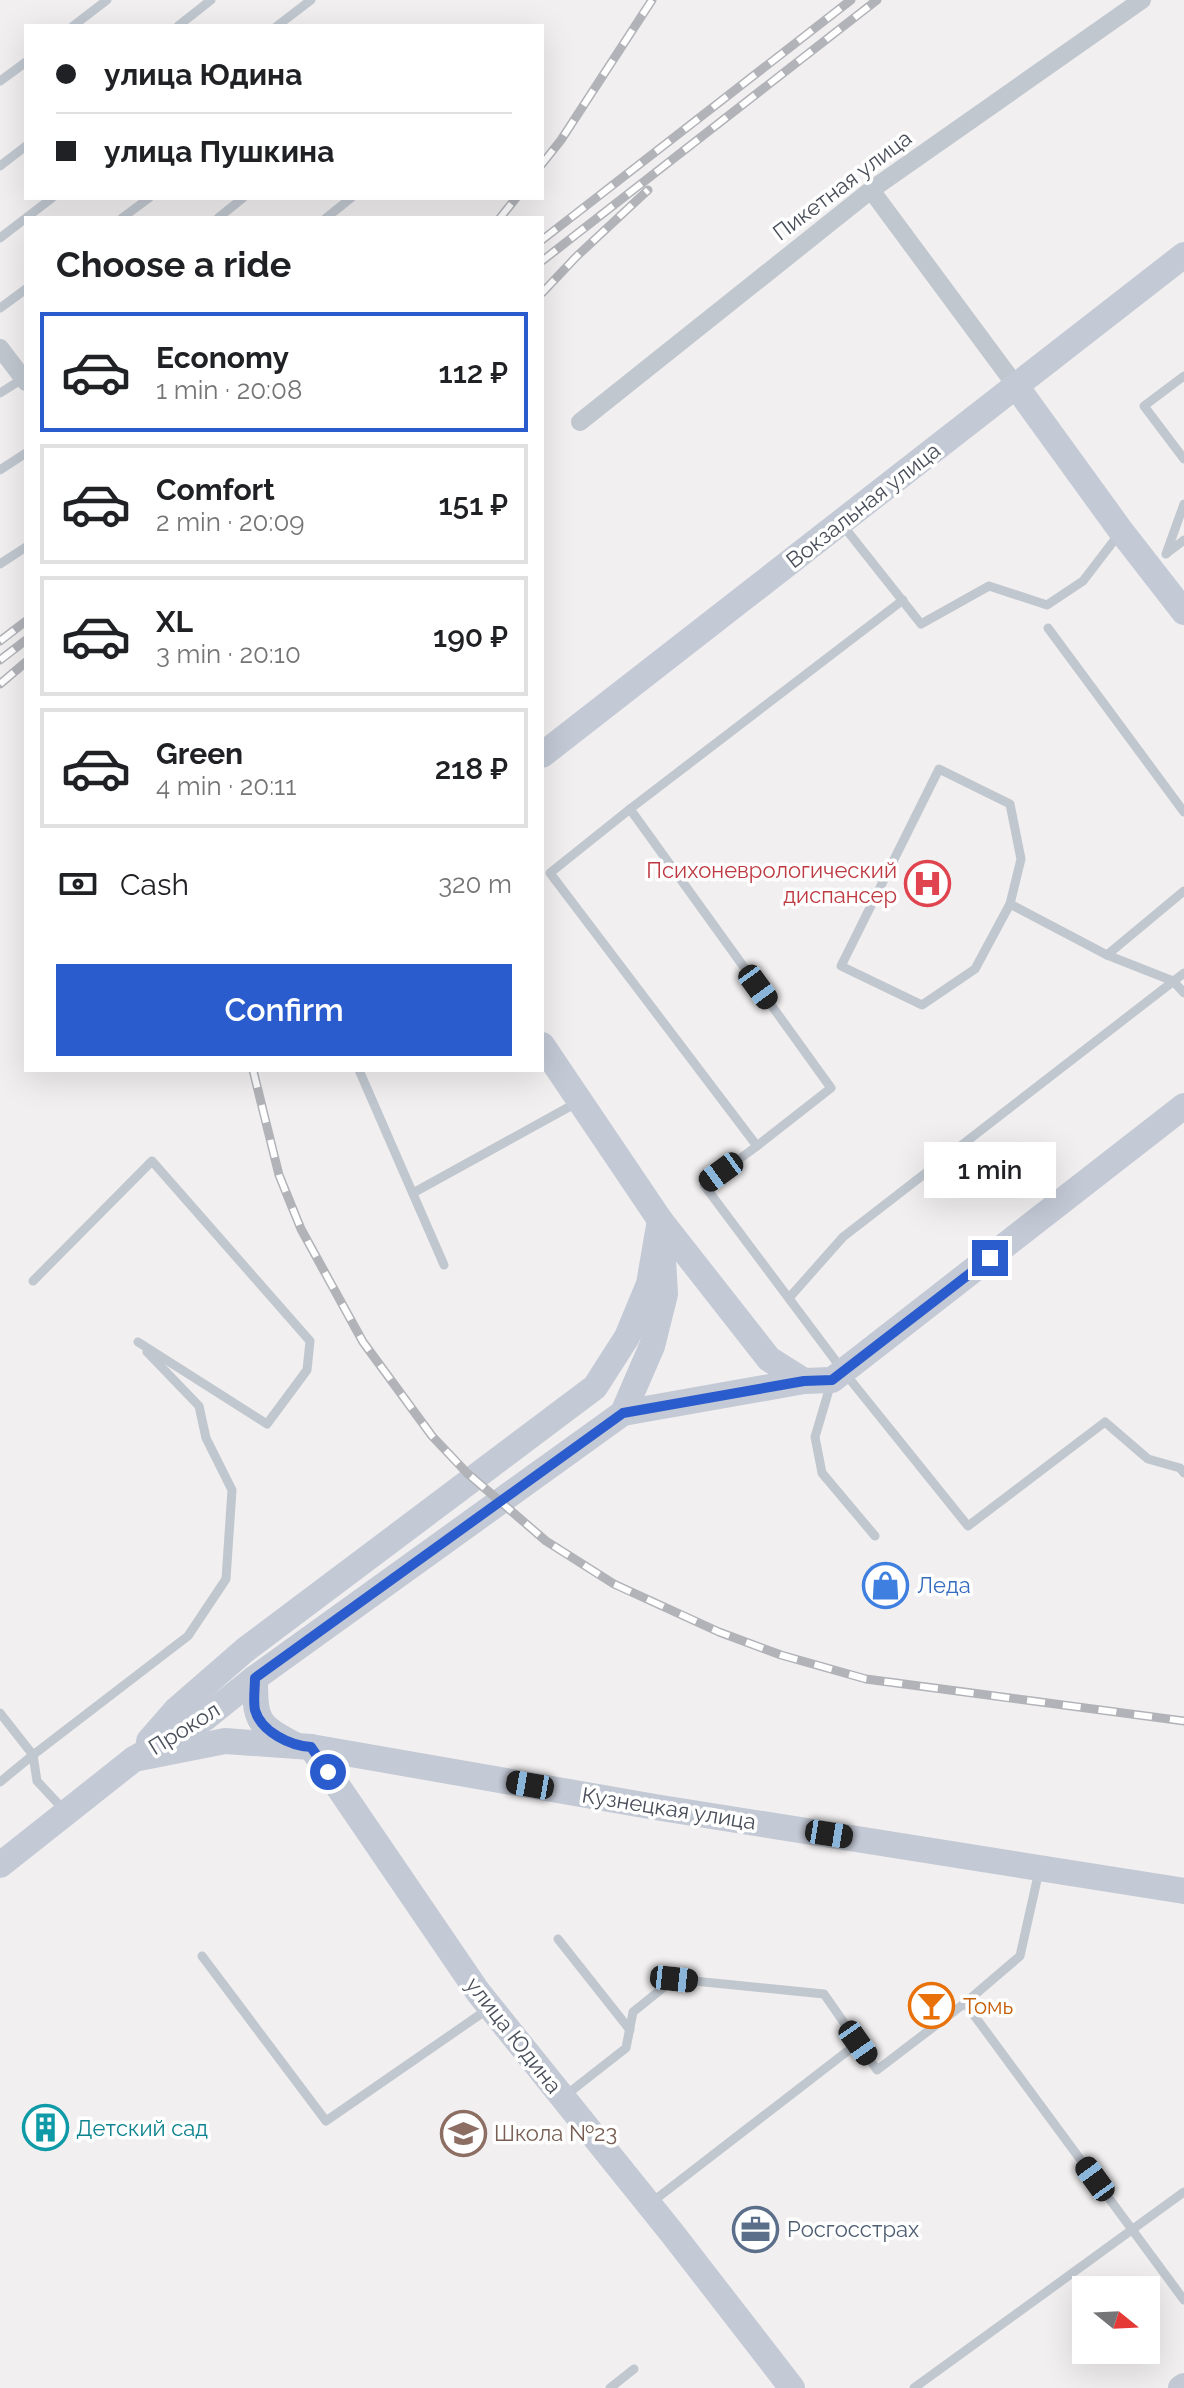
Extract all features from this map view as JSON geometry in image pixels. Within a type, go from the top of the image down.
[{"type":"main road","name":"Вокзальная улица","points":[[544,753],[1184,255]]},
{"type":"main road","points":[[1016,386],[1121,531],[1158,562],[1184,612]]},
{"type":"main road","points":[[544,1048],[660,1220],[769,1359],[804,1381]]},
{"type":"main road","points":[[623,1413],[838,1376],[1184,1106]]},
{"type":"main road","points":[[623,1413],[652,1346],[665,1294],[660,1220]]},
{"type":"main road","points":[[134,1759],[176,1710],[245,1650],[595,1387],[627,1337],[649,1284],[660,1220]]},
{"type":"main road","name":"Прокол","points":[[134,1759],[205,1718],[255,1678],[623,1413]]},
{"type":"main road","points":[[255,1678],[255,1711],[270,1732],[305,1747]]},
{"type":"main road","name":"Кузнецкая улица","points":[[0,1865],[134,1759],[225,1741],[305,1747],[655,1807],[1184,1891]]},
{"type":"main road","name":"улица Юдина","points":[[305,1747],[490,2007],[792,2388]]},
{"type":"street","name":"Пикетная улица","points":[[580,422],[871,190],[1142,0]]},
{"type":"street","points":[[871,190],[1016,386]]},
{"type":"street","points":[[0,348],[24,378]]},
{"type":"lane","points":[[76,24],[107,0]]},
{"type":"lane","points":[[181,24],[211,0]]},
{"type":"lane","points":[[280,24],[311,0]]},
{"type":"lane","points":[[0,81],[24,63]]},
{"type":"lane","points":[[0,166],[24,148]]},
{"type":"lane","points":[[29,216],[49,200]]},
{"type":"lane","points":[[125,216],[146,200]]},
{"type":"lane","points":[[220,216],[240,200]]},
{"type":"lane","points":[[328,216],[348,200]]},
{"type":"lane","points":[[0,238],[24,220]]},
{"type":"lane","points":[[0,308],[24,290]]},
{"type":"lane","points":[[1184,376],[1144,406],[1184,459]]},
{"type":"lane","points":[[0,393],[24,380]]},
{"type":"lane","points":[[0,470],[24,454]]},
{"type":"lane","points":[[1158,562],[1184,504]]},
{"type":"lane","points":[[841,523],[921,624],[989,586],[1047,605],[1083,581],[1121,531]]},
{"type":"lane","points":[[1158,562],[1184,540]]},
{"type":"lane","points":[[0,564],[24,548]]},
{"type":"lane","points":[[757,1146],[550,873],[903,600]]},
{"type":"lane","points":[[1048,628],[1184,812]]},
{"type":"lane","points":[[939,769],[1010,804],[1021,859],[1010,904],[975,969],[922,1005],[841,966],[939,769]]},
{"type":"lane","points":[[630,809],[831,1088],[704,1185],[789,1298],[838,1376],[968,1526],[1105,1422],[1148,1459],[1180,1468],[1184,1473]]},
{"type":"lane","points":[[1107,955],[1184,891]]},
{"type":"lane","points":[[1010,904],[1107,955],[1173,981],[1184,993]]},
{"type":"lane","points":[[789,1298],[843,1237],[1184,973]]},
{"type":"lane","points":[[360,1072],[444,1265]]},
{"type":"lane","points":[[413,1193],[581,1100]]},
{"type":"lane","points":[[0,1782],[188,1636],[226,1579],[232,1490],[206,1438],[199,1406],[138,1342],[267,1424],[307,1370],[310,1341],[152,1161],[33,1281]]},
{"type":"lane","points":[[838,1376],[815,1437],[822,1473],[875,1536]]},
{"type":"lane","points":[[0,1713],[33,1755],[37,1781],[66,1813]]},
{"type":"lane","points":[[563,2097],[626,2048],[633,2012],[674,1979],[824,1994],[877,2070],[965,2003],[1020,1956],[1039,1868]]},
{"type":"lane","points":[[558,1939],[630,2030]]},
{"type":"lane","points":[[202,1956],[326,2121],[490,2007]]},
{"type":"lane","points":[[965,2003],[1184,2300]]},
{"type":"lane","points":[[649,2204],[858,2043]]},
{"type":"lane","points":[[914,2388],[1184,2192]]},
{"type":"lane","points":[[610,2388],[634,2369]]},
{"type":"railway","points":[[544,161],[652,0]]},
{"type":"railway","points":[[544,238],[851,0]]},
{"type":"railway","points":[[544,259],[877,0]]},
{"type":"railway","points":[[544,291],[648,190]]},
{"type":"railway","points":[[502,216],[514,200]]},
{"type":"railway","points":[[0,641],[24,623]]},
{"type":"railway","points":[[0,660],[24,642]]},
{"type":"railway","points":[[0,684],[24,664]]},
{"type":"railway","points":[[253,1072],[279,1175],[301,1229],[363,1342],[432,1436],[467,1473],[546,1541],[614,1584],[719,1632],[781,1655],[866,1679],[1184,1721]]},
{"type":"place","name":"Психоневрологический диспансер","points":[[928,883]]},
{"type":"place","name":"Леда","points":[[886,1585]]},
{"type":"place","name":"Томь","points":[[932,2006]]},
{"type":"place","name":"Детский сад","points":[[45,2128]]},
{"type":"place","name":"Школа №23","points":[[463,2133]]},
{"type":"place","name":"Росгосстрах","points":[[756,2229]]},
{"type":"route","points":[[328,1772],[311,1747],[299,1746],[270,1732],[255,1711],[255,1678],[623,1413],[804,1381],[832,1380],[990,1258]]}]
